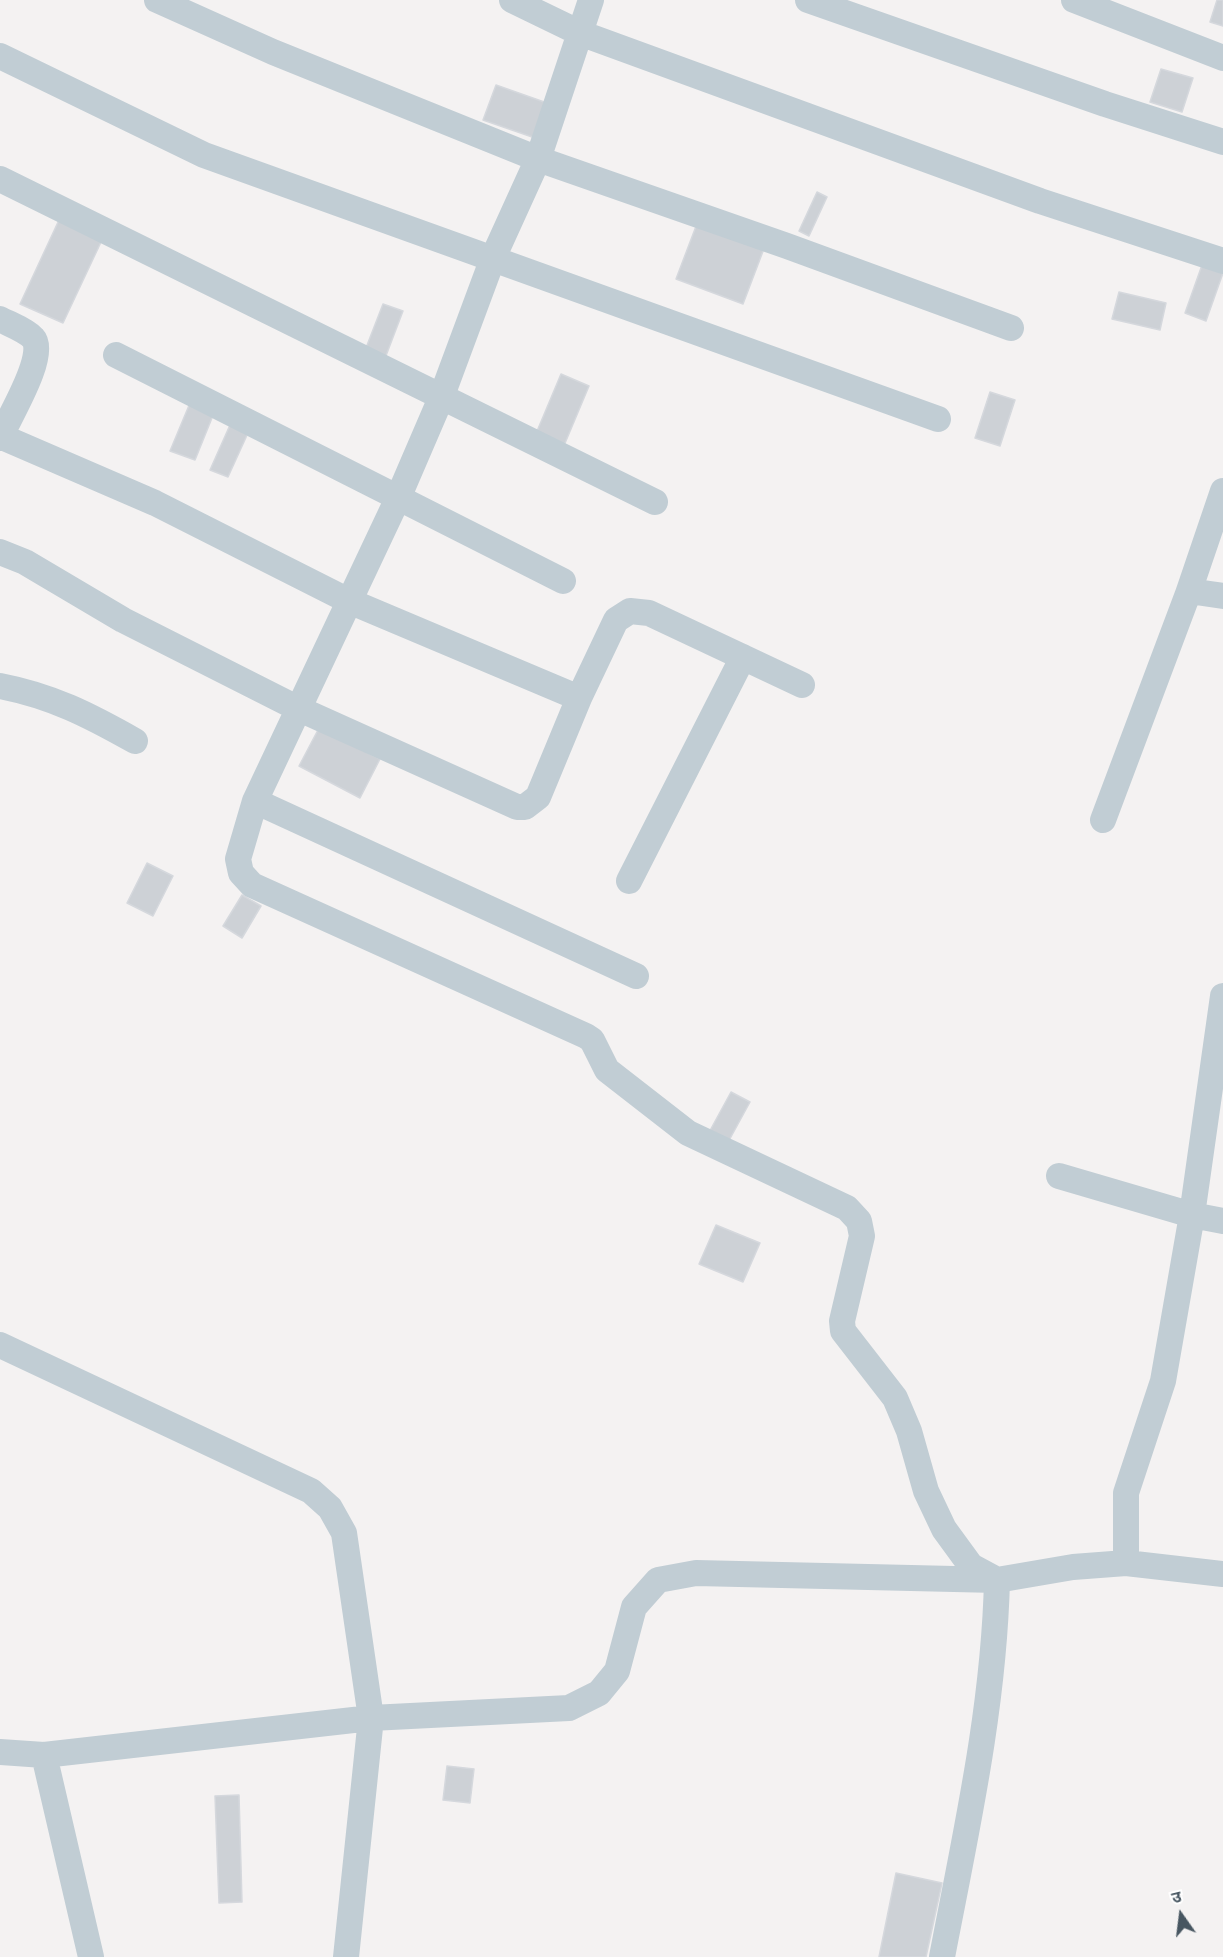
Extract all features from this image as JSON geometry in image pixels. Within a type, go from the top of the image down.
[{"type":"street","points":[[157,0],[273,52],[538,159],[787,246],[1011,328]]},
{"type":"street","points":[[512,0],[580,33],[1040,201],[1223,261]]},
{"type":"street","points":[[591,0],[538,159],[494,258],[441,398],[398,498],[255,801],[238,859],[241,873],[252,885],[586,1036],[592,1040],[607,1070],[688,1133],[846,1208],[859,1221],[862,1236],[842,1321],[843,1331],[895,1398],[909,1431],[926,1491],[944,1529],[971,1566],[997,1581]]},
{"type":"street","points":[[808,0],[1105,104],[1223,142]]},
{"type":"street","points":[[1074,0],[1223,58]]},
{"type":"street","points":[[0,56],[204,155],[938,419]]},
{"type":"street","points":[[0,180],[655,502]]},
{"type":"street","points":[[0,319],[33,338],[38,348],[35,363],[0,437],[155,503],[349,601],[579,698]]},
{"type":"street","points":[[116,355],[562,581]]},
{"type":"street","points":[[1102,820],[1189,591],[1223,491]]},
{"type":"street","points":[[0,552],[25,562],[123,620],[297,708],[517,807],[525,807],[538,797],[579,698],[616,620],[630,611],[649,613],[802,685]]},
{"type":"street","points":[[1189,591],[1223,596]]},
{"type":"street","points":[[629,881],[743,657]]},
{"type":"street","points":[[0,686],[54,699],[80,710],[135,741]]},
{"type":"street","points":[[255,801],[636,976]]},
{"type":"street","points":[[1126,1563],[1126,1493],[1163,1381],[1192,1215],[1223,996]]},
{"type":"street","points":[[1059,1176],[1192,1215],[1223,1221]]},
{"type":"street","points":[[0,1345],[311,1491],[330,1508],[344,1533],[371,1718],[346,1957]]},
{"type":"street","points":[[0,1752],[44,1755],[371,1718],[569,1708],[599,1693],[617,1671],[634,1606],[658,1580],[696,1573],[997,1581],[1073,1568],[1126,1563],[1223,1574]]},
{"type":"street","points":[[942,1957],[982,1744],[996,1628],[997,1581]]},
{"type":"street","points":[[44,1755],[92,1957]]},
{"type":"building","points":[[1217,0],[1223,0],[1223,26],[1210,22]]},
{"type":"building","points":[[1161,69],[1193,78],[1182,112],[1150,102]]},
{"type":"building","points":[[496,85],[547,103],[535,138],[483,120]]},
{"type":"building","points":[[817,192],[827,197],[809,236],[799,231]]},
{"type":"building","points":[[59,220],[102,240],[63,323],[20,304]]},
{"type":"building","points":[[698,221],[765,246],[743,304],[676,279]]},
{"type":"building","points":[[1202,265],[1223,273],[1206,321],[1185,313]]},
{"type":"building","points":[[1119,292],[1166,303],[1160,330],[1112,319]]},
{"type":"building","points":[[383,304],[403,311],[384,361],[364,353]]},
{"type":"building","points":[[561,374],[589,386],[563,448],[535,436]]},
{"type":"building","points":[[990,392],[1015,400],[1000,446],[975,438]]},
{"type":"building","points":[[190,403],[214,413],[195,460],[170,451]]},
{"type":"building","points":[[230,425],[248,433],[228,477],[210,470]]},
{"type":"building","points":[[319,728],[380,759],[360,798],[299,766]]},
{"type":"building","points":[[147,863],[173,876],[153,916],[127,903]]},
{"type":"building","points":[[242,895],[261,906],[242,938],[223,926]]},
{"type":"building","points":[[731,1092],[750,1102],[726,1146],[707,1136]]},
{"type":"building","points":[[716,1225],[760,1243],[743,1282],[699,1264]]},
{"type":"building","points":[[447,1766],[474,1769],[470,1803],[443,1800]]},
{"type":"building","points":[[239,1795],[242,1902],[219,1903],[215,1796]]},
{"type":"building","points":[[896,1873],[942,1883],[926,1957],[879,1957]]}]
